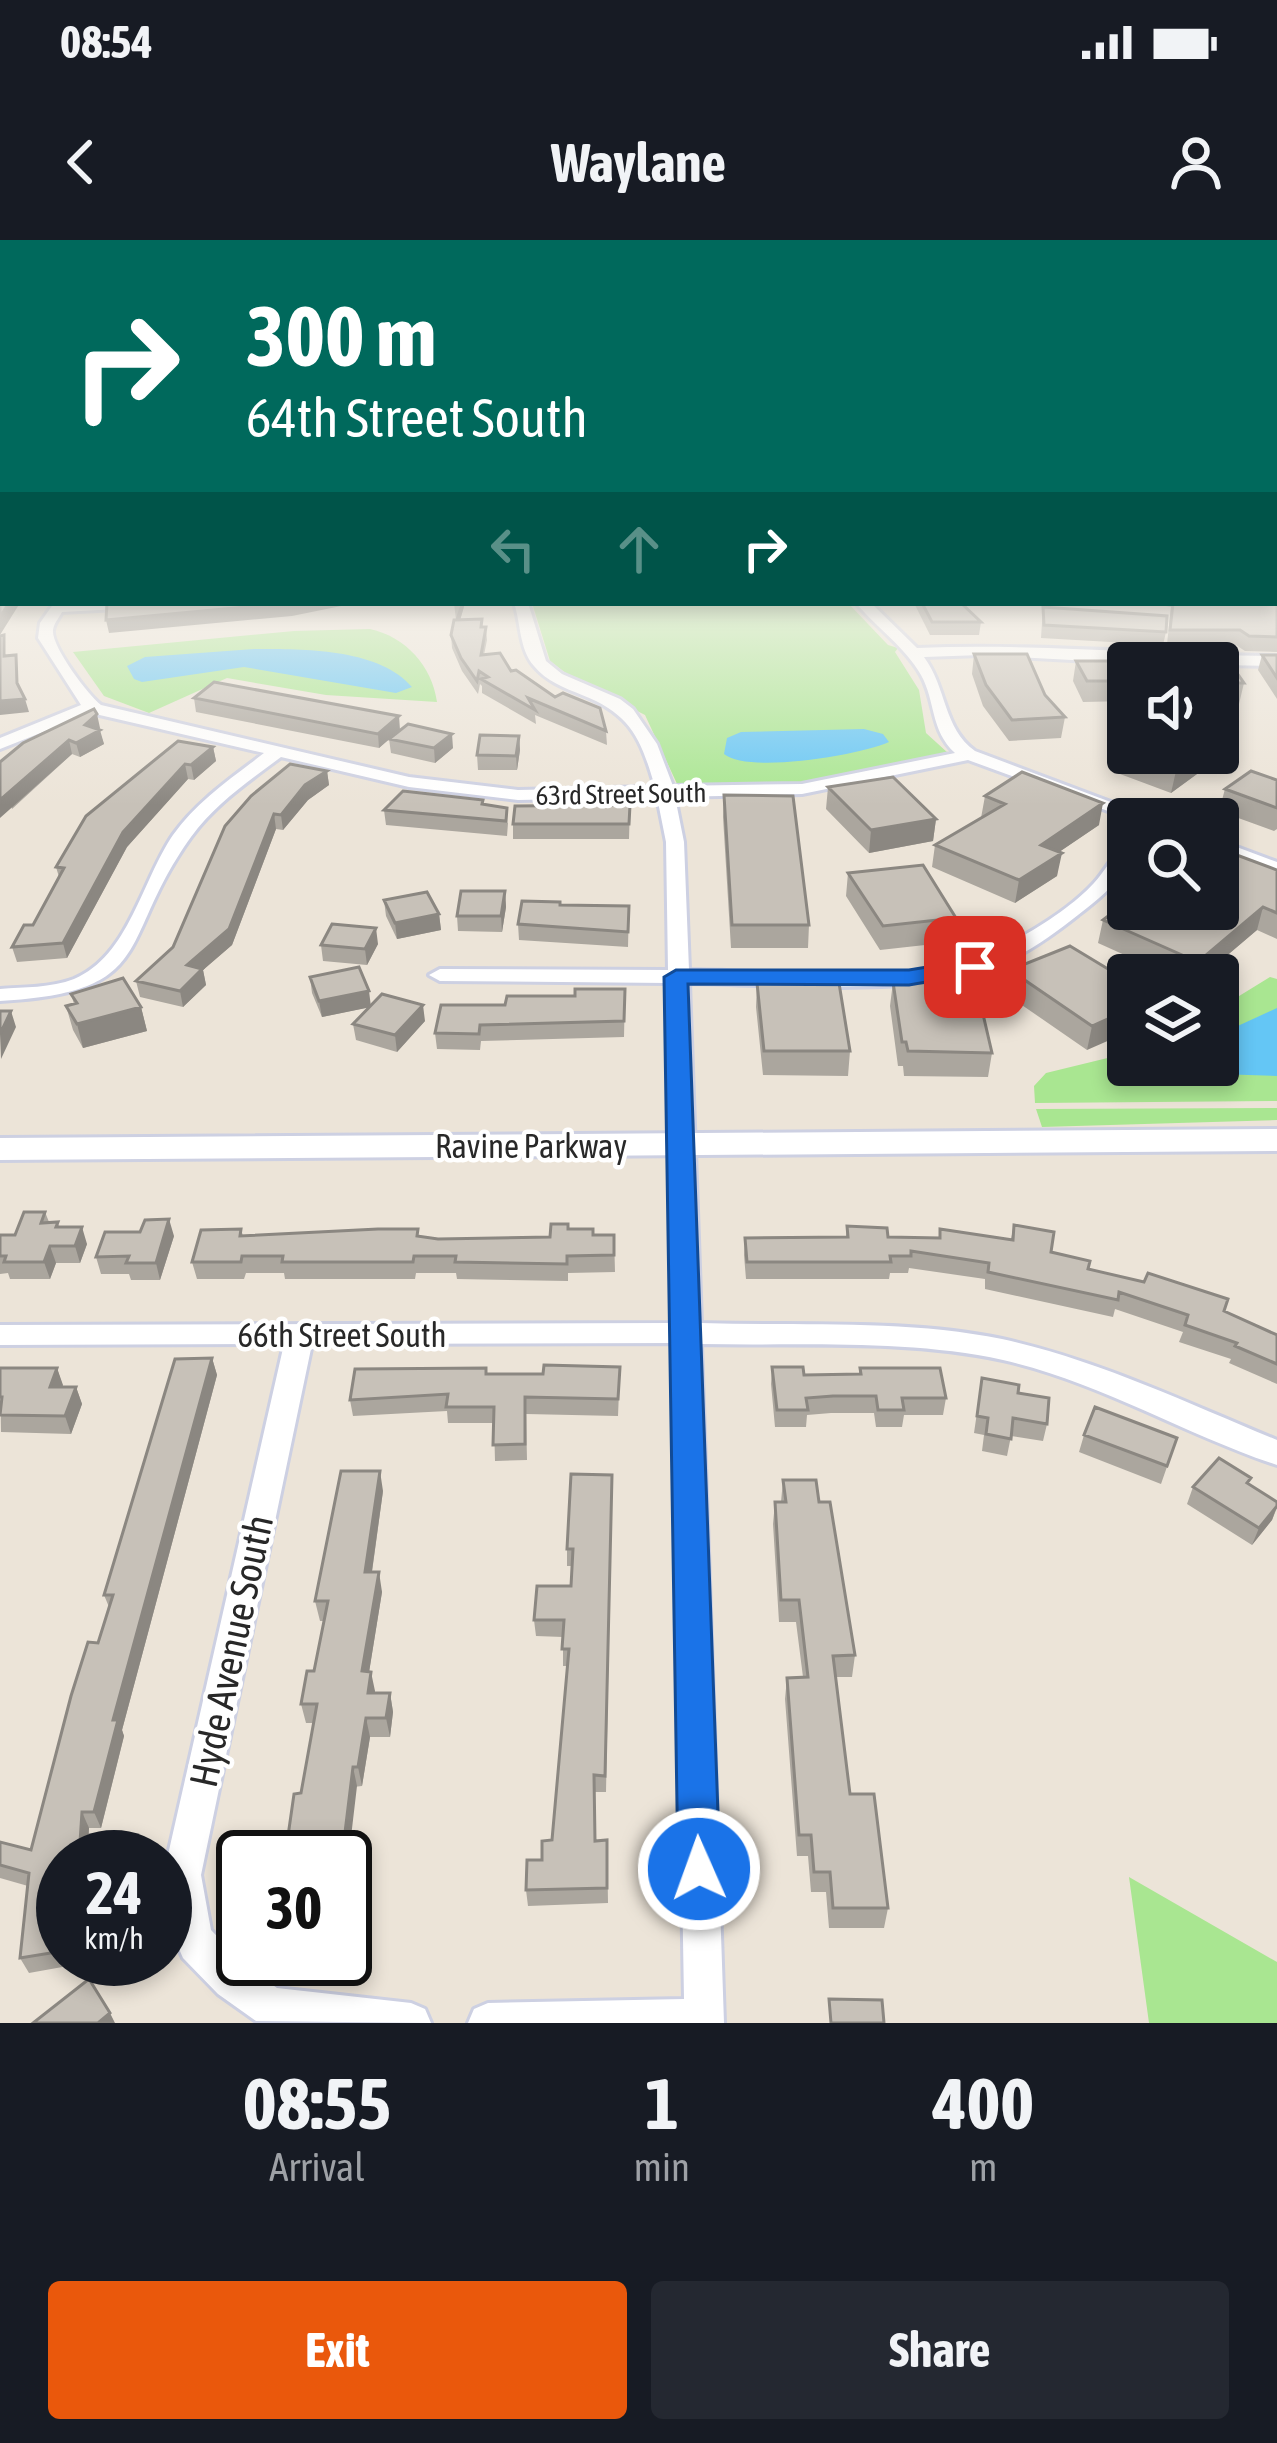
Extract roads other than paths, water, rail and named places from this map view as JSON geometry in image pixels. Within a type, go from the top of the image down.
[{"type":"street","points":[[0,744],[92,707],[76,694],[46,639]]},
{"type":"street","points":[[488,2023],[704,2021],[683,1333],[675,848],[639,722],[617,704],[570,685],[541,664],[532,652],[531,639]]},
{"type":"street","points":[[898,639],[933,685],[941,732],[969,755],[1107,805]]},
{"type":"street","points":[[912,653],[981,650],[1277,661]]},
{"type":"street","name":"63rd Street South","points":[[92,707],[127,720],[470,791],[663,794],[819,787],[969,755]]},
{"type":"street","points":[[0,995],[64,991],[113,966],[185,832],[218,798],[278,751]]},
{"type":"street","points":[[1239,854],[1277,869]]},
{"type":"street","points":[[440,975],[909,977],[968,969],[1024,945],[1094,894],[1107,877]]},
{"type":"street","name":"Ravine Parkway","points":[[0,1149],[1277,1139]]},
{"type":"street","name":"66th Street South","points":[[0,1335],[882,1336],[1003,1349],[1094,1376],[1277,1453]]},
{"type":"street","name":"Hyde Avenue South","points":[[300,1336],[182,1875],[188,1926],[197,1944],[232,1980],[270,2007],[411,2023]]},
{"type":"water","points":[[254,649],[360,658],[398,674],[412,687],[396,693],[244,667],[142,682],[134,679],[127,666],[145,657]]},
{"type":"water","points":[[864,729],[883,734],[889,742],[830,757],[779,762],[737,760],[724,754],[727,738],[741,732]]},
{"type":"water","points":[[1277,1008],[1277,1076],[1239,1075],[1239,1025]]}]
